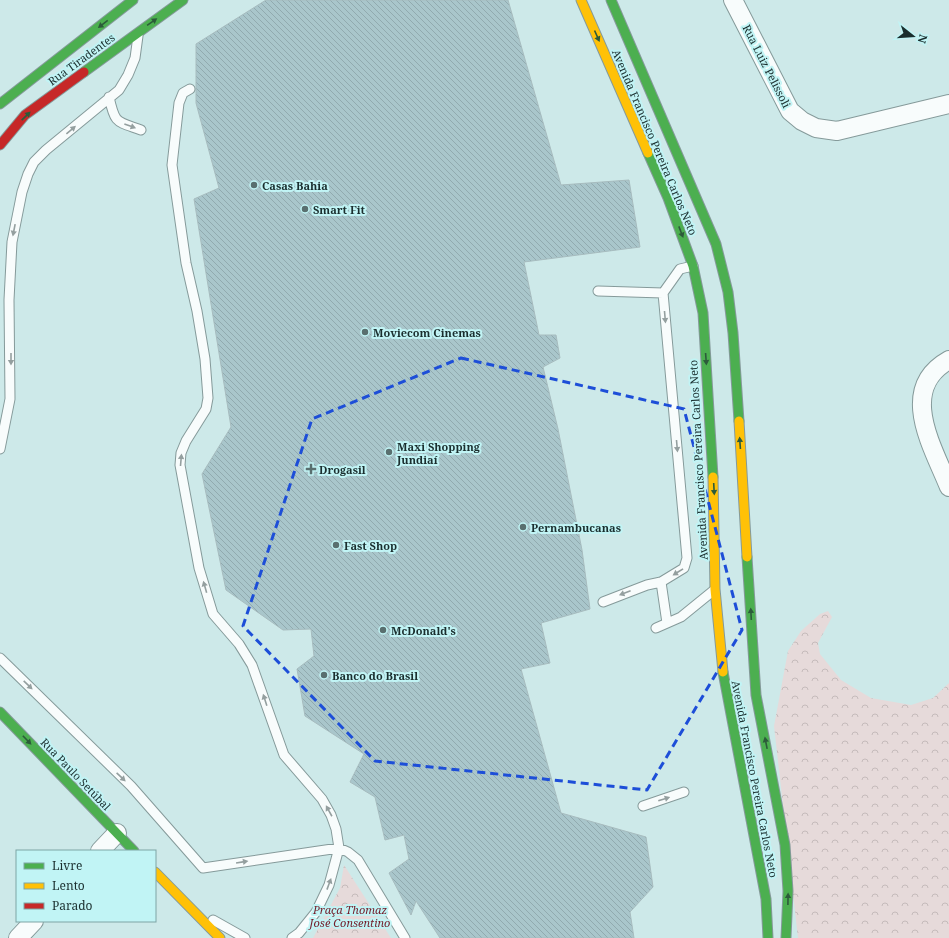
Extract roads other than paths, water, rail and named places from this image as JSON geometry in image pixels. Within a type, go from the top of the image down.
[{"type":"street","name":"Rua Tiradentes","points":[[0,104],[134,0]]},
{"type":"street","name":"Rua Tiradentes","points":[[0,145],[25,115],[183,0]]},
{"type":"street","name":"Avenida Francisco Pereira Carlos Neto","points":[[581,0],[668,198],[693,266],[703,313],[714,500],[716,589],[724,684],[766,898],[768,938]]},
{"type":"street","name":"Avenida Francisco Pereira Carlos Neto","points":[[611,0],[716,244],[728,292],[733,333],[756,696],[785,845],[788,891],[786,938]]},
{"type":"street","name":"Rua Luiz Pelissoli","points":[[733,0],[790,111],[802,121],[816,128],[837,131],[949,104]]},
{"type":"street","points":[[693,266],[708,281]]},
{"type":"street","points":[[720,297],[733,333]]},
{"type":"street","points":[[949,360],[939,366],[925,383],[921,403],[924,425],[949,487]]},
{"type":"street","points":[[737,568],[746,538]]},
{"type":"street","points":[[716,589],[725,583]]},
{"type":"street","name":"Rua Paulo Setúbal","points":[[0,712],[133,850]]},
{"type":"street","points":[[765,786],[770,766]]},
{"type":"street","points":[[101,850],[116,834]]},
{"type":"street","points":[[756,851],[764,843],[765,837]]},
{"type":"street","points":[[156,873],[220,938]]},
{"type":"street","points":[[18,938],[33,922]]},
{"type":"lane","points":[[0,449],[10,399],[9,266],[14,229],[22,192],[34,162],[119,90],[128,75],[134,58],[139,31]]},
{"type":"lane","points":[[190,89],[184,93],[180,103],[172,165],[186,263],[197,310],[205,359],[208,398],[206,410],[186,441],[181,453],[180,466],[189,518],[199,568],[213,614],[238,644],[252,664],[284,755],[322,799],[332,815],[339,848],[329,885],[316,912],[299,933],[292,938]]},
{"type":"lane","points":[[109,97],[113,114],[117,122],[141,130]]},
{"type":"lane","points":[[603,602],[647,585],[661,582],[684,568],[687,558],[663,293],[680,269],[693,266]]},
{"type":"lane","points":[[598,291],[663,293]]},
{"type":"lane","points":[[661,582],[667,623]]},
{"type":"lane","points":[[656,628],[681,617],[716,589]]},
{"type":"lane","points":[[0,658],[131,786],[203,868],[339,848],[348,852],[358,860],[405,938]]},
{"type":"lane","points":[[643,806],[684,792]]},
{"type":"lane","points":[[191,908],[245,938]]},
{"type":"place","name":"Casas Bahia","points":[[254,185]]},
{"type":"place","name":"Smart Fit","points":[[305,209]]},
{"type":"place","name":"Moviecom Cinemas","points":[[365,332]]},
{"type":"place","name":"Maxi Shopping Jundiaí","points":[[389,452]]},
{"type":"place","name":"Drogasil","points":[[311,469]]},
{"type":"place","name":"Pernambucanas","points":[[523,527]]},
{"type":"place","name":"Fast Shop","points":[[336,545]]},
{"type":"place","name":"McDonald's","points":[[383,630]]},
{"type":"place","name":"Banco do Brasil","points":[[324,675]]},
{"type":"park label","name":"Praça Thomaz José Consentino","points":[[350,915]]}]
